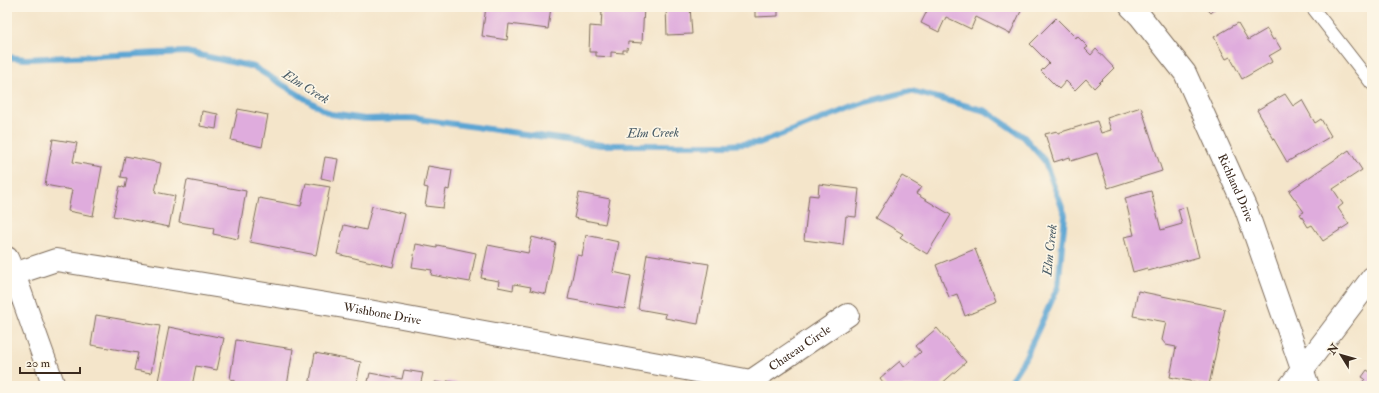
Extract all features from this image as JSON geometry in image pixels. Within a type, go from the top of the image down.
[{"type":"street","name":"Richland Drive","points":[[1131,7],[1140,16],[1185,73],[1246,209],[1300,381]]},
{"type":"street","name":"Wishbone Drive","points":[[11,266],[56,260],[369,311],[751,383]]},
{"type":"street","points":[[11,266],[54,386]]},
{"type":"street","points":[[1300,381],[1372,278]]},
{"type":"street","name":"Chateau Circle","points":[[751,383],[848,315]]},
{"type":"lane","points":[[1312,7],[1372,84]]},
{"type":"building","points":[[486,7],[551,7],[548,29],[509,24],[507,40],[482,36]]},
{"type":"building","points":[[593,7],[644,7],[642,43],[628,42],[627,50],[623,50],[623,53],[611,52],[611,57],[596,56],[596,52],[589,52],[590,26],[601,27],[602,11],[593,11]]},
{"type":"building","points":[[666,7],[690,7],[692,34],[667,35]]},
{"type":"building","points":[[755,7],[778,7],[778,16],[755,17]]},
{"type":"building","points":[[929,7],[1023,7],[1010,34],[976,17],[971,29],[946,17],[939,32],[921,23]]},
{"type":"building","points":[[1205,7],[1218,7],[1211,13]]},
{"type":"building","points":[[1056,18],[1076,38],[1077,36],[1088,47],[1085,49],[1091,55],[1096,49],[1114,68],[1094,88],[1086,79],[1075,90],[1066,81],[1059,89],[1041,71],[1049,63],[1030,44]]},
{"type":"building","points":[[1238,23],[1248,40],[1267,29],[1273,40],[1275,39],[1281,49],[1269,56],[1272,62],[1242,79],[1230,57],[1226,59],[1214,37]]},
{"type":"building","points":[[1285,94],[1293,106],[1302,100],[1315,123],[1321,119],[1331,136],[1287,162],[1257,110]]},
{"type":"building","points":[[7,106],[10,106],[11,158],[7,158]]},
{"type":"building","points":[[1141,107],[1162,171],[1108,188],[1097,153],[1071,161],[1070,157],[1054,162],[1045,134],[1057,131],[1058,133],[1097,121],[1101,133],[1111,130],[1107,118]]},
{"type":"building","points":[[238,109],[268,115],[262,147],[231,140]]},
{"type":"building","points":[[202,111],[218,114],[216,129],[200,126]]},
{"type":"building","points":[[53,139],[77,143],[73,162],[102,167],[93,216],[68,211],[72,190],[45,185]]},
{"type":"building","points":[[1349,150],[1362,170],[1333,189],[1343,204],[1338,208],[1349,224],[1323,241],[1312,225],[1308,227],[1300,214],[1304,212],[1289,191]]},
{"type":"building","points":[[125,156],[161,163],[155,192],[175,196],[169,227],[113,216],[120,186],[125,188],[127,178],[121,177]]},
{"type":"building","points":[[325,157],[338,159],[334,181],[321,178]]},
{"type":"building","points":[[428,166],[452,170],[449,190],[446,189],[443,208],[425,206],[428,188],[424,187]]},
{"type":"building","points":[[902,176],[921,187],[916,194],[951,215],[927,254],[900,237],[903,234],[876,218]]},
{"type":"building","points":[[187,180],[246,191],[238,239],[213,234],[214,228],[179,222]]},
{"type":"building","points":[[306,183],[330,187],[316,255],[250,242],[259,198],[301,206]]},
{"type":"building","points":[[819,184],[859,189],[856,217],[846,216],[843,245],[804,240],[809,195],[818,196]]},
{"type":"building","points":[[1151,191],[1161,230],[1182,224],[1178,209],[1186,207],[1199,257],[1148,271],[1147,268],[1133,272],[1124,237],[1134,235],[1125,198]]},
{"type":"building","points":[[579,193],[610,199],[605,224],[574,218]]},
{"type":"building","points":[[372,206],[405,214],[393,267],[337,254],[344,225],[366,230]]},
{"type":"building","points":[[586,235],[619,242],[613,272],[631,276],[625,309],[568,299],[577,255],[582,256]]},
{"type":"building","points":[[532,237],[556,243],[546,294],[530,290],[531,287],[514,284],[513,290],[498,287],[499,281],[481,278],[488,245],[528,253]]},
{"type":"building","points":[[416,244],[437,248],[437,245],[476,253],[470,282],[431,275],[432,270],[412,267]]},
{"type":"building","points":[[975,249],[996,303],[965,316],[957,294],[949,297],[936,265]]},
{"type":"building","points":[[647,254],[709,264],[698,324],[665,318],[666,314],[638,309]]},
{"type":"building","points":[[1138,291],[1225,309],[1209,385],[1170,377],[1176,347],[1166,345],[1162,340],[1166,322],[1133,316]]},
{"type":"building","points":[[96,315],[160,326],[151,373],[134,370],[138,353],[91,345]]},
{"type":"building","points":[[169,327],[224,338],[217,370],[196,366],[192,386],[183,386],[158,381]]},
{"type":"building","points":[[937,328],[966,362],[939,386],[886,386],[880,378],[900,361],[904,367],[921,352],[916,346]]},
{"type":"building","points":[[236,340],[293,349],[287,386],[234,386],[235,380],[230,379]]},
{"type":"building","points":[[315,353],[361,362],[356,386],[309,386]]},
{"type":"building","points":[[1372,369],[1372,386],[1359,386],[1365,379],[1362,377],[1367,370],[1370,372]]},
{"type":"building","points":[[404,370],[423,373],[420,386],[367,386],[370,373],[402,379]]},
{"type":"building","points":[[447,381],[470,386],[434,386],[435,382],[447,384]]},
{"type":"waterway","name":"Elm Creek","points":[[7,57],[25,59],[186,52],[254,67],[330,114],[364,119],[412,118],[601,145],[729,145],[759,143],[866,102],[911,91],[986,111],[1024,137],[1044,160],[1065,215],[1058,287],[1025,358],[1007,386]]}]
